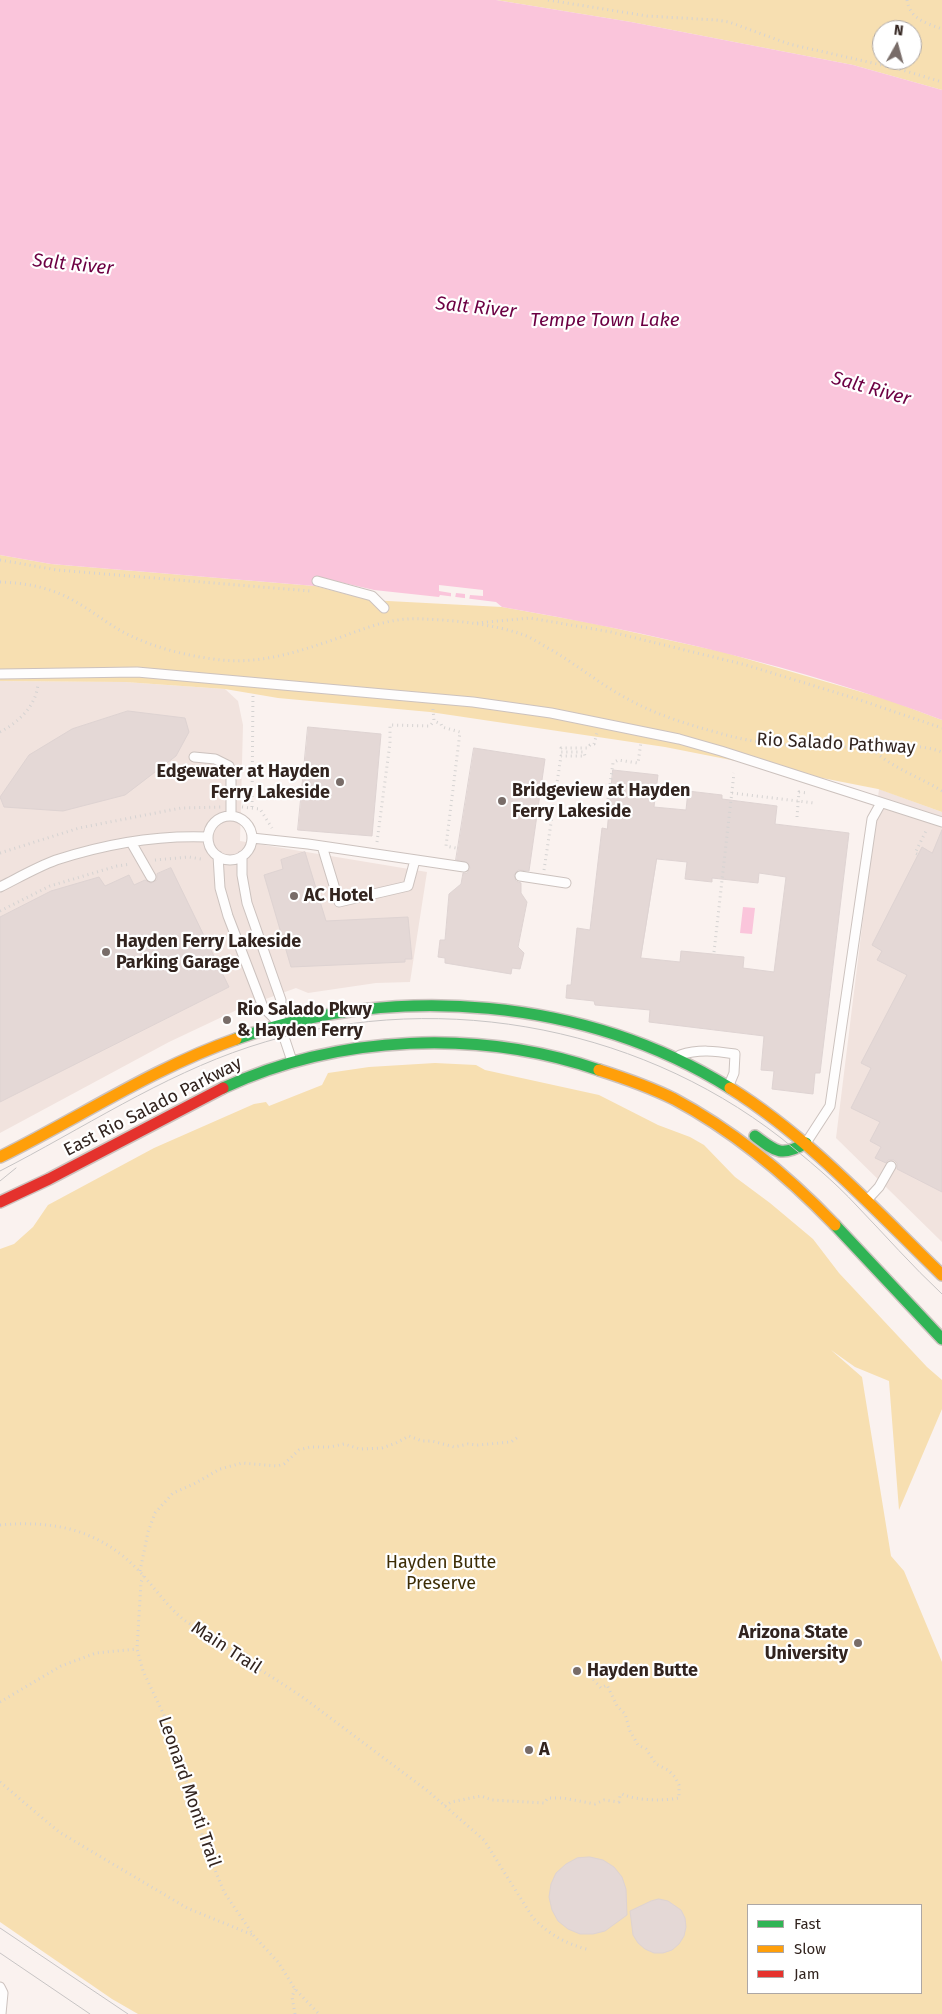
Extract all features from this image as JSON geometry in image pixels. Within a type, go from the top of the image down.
[{"type":"main road","name":"East Rio Salado Parkway","points":[[0,1157],[129,1087],[211,1048],[280,1025],[332,1013],[379,1008],[452,1006],[488,1008],[558,1020],[612,1034],[674,1058],[728,1087],[786,1126],[806,1143],[942,1275]]},
{"type":"main road","name":"East Rio Salado Parkway","points":[[0,1202],[26,1191],[142,1128],[234,1083],[262,1072],[337,1052],[427,1041],[463,1042],[509,1047],[593,1066],[680,1102],[756,1154],[786,1178],[834,1223],[942,1340]]},
{"type":"main road","points":[[680,1102],[730,1119]]},
{"type":"main road","points":[[745,1130],[775,1150],[783,1153],[789,1153],[806,1143],[808,1161]]},
{"type":"main road","points":[[806,1183],[834,1223]]},
{"type":"lane","points":[[317,581],[372,596],[384,608]]},
{"type":"lane","points":[[0,674],[137,672],[432,698],[551,712],[679,739],[758,761],[942,822]]},
{"type":"lane","points":[[194,757],[215,759],[229,766],[231,775],[231,812]]},
{"type":"lane","points":[[806,1143],[830,1106],[872,819],[881,803]]},
{"type":"lane","points":[[231,812],[214,823],[208,837],[209,844],[218,856],[220,888],[228,916],[263,1007],[280,1025]]},
{"type":"lane","points":[[218,856],[232,860],[242,856],[250,848],[252,838],[250,828],[246,822],[231,812]]},
{"type":"lane","points":[[0,887],[55,861],[111,846],[161,837],[208,837]]},
{"type":"lane","points":[[252,838],[322,846],[464,867]]},
{"type":"lane","points":[[132,842],[151,877]]},
{"type":"lane","points":[[322,846],[339,902],[408,886],[415,860]]},
{"type":"lane","points":[[242,856],[245,897],[281,1000],[280,1025],[293,1064]]},
{"type":"lane","points":[[520,876],[566,883]]},
{"type":"lane","points":[[674,1058],[693,1051],[706,1050],[735,1054],[734,1073],[728,1087]]},
{"type":"lane","points":[[866,1200],[879,1187],[891,1166]]},
{"type":"lane","points":[[0,1987],[3,1993],[1,2014]]},
{"type":"path","points":[[548,0],[647,16],[706,18],[723,21],[789,44],[898,69],[942,82]]},
{"type":"path","points":[[907,0],[910,10],[916,17],[942,28]]},
{"type":"path","points":[[0,560],[57,570],[315,591]]},
{"type":"path","name":"Rio Salado Pathway","points":[[0,582],[17,583],[53,591],[75,601],[126,633],[146,643],[192,656],[215,660],[276,658],[374,625],[395,620],[418,618],[474,624],[525,636],[570,660],[598,681],[627,699],[701,727],[752,741],[823,747],[913,746],[942,752]]},
{"type":"path","points":[[384,608],[395,620]]},
{"type":"path","points":[[474,624],[530,618],[611,632],[746,665],[857,699],[942,728]]},
{"type":"path","points":[[0,732],[12,726],[23,717],[38,687],[38,674]]},
{"type":"path","points":[[0,852],[88,826],[181,808],[231,812],[252,807],[253,683]]},
{"type":"path","points":[[379,835],[390,743],[390,725],[430,726],[434,721],[432,698]]},
{"type":"path","points":[[434,721],[441,724],[442,727],[460,732],[446,846],[456,848]]},
{"type":"path","points":[[545,863],[561,756],[585,756],[584,752],[561,752],[561,748],[588,748],[594,744],[599,722]]},
{"type":"path","points":[[608,799],[613,763],[618,760],[638,763],[643,732]]},
{"type":"path","points":[[869,746],[878,756],[942,791]]},
{"type":"path","points":[[714,952],[734,773]]},
{"type":"path","points":[[797,817],[799,792],[809,793]]},
{"type":"path","points":[[732,793],[814,803]]},
{"type":"path","points":[[917,854],[915,853],[932,819]]},
{"type":"path","points":[[0,911],[50,886],[117,866],[189,857],[201,860]]},
{"type":"path","points":[[140,1571],[148,1532],[155,1513],[173,1493],[194,1484],[220,1468],[242,1463],[277,1466],[284,1464],[299,1450],[310,1447],[330,1447],[344,1444],[360,1449],[382,1448],[409,1436],[422,1441],[432,1441],[454,1447],[468,1444],[510,1442],[518,1437]]},
{"type":"path","name":"Main Trail","points":[[0,1525],[22,1523],[48,1525],[78,1531],[100,1539],[124,1555],[140,1571],[170,1608],[184,1620],[301,1696],[445,1806],[484,1840],[533,1918],[541,1926],[569,1945],[590,1950]]},
{"type":"path","name":"Leonard Monti Trail","points":[[144,1576],[141,1582],[137,1649],[143,1671],[173,1734],[206,1845],[224,1892],[254,1936],[278,1962],[295,1989],[319,2014]]},
{"type":"path","points":[[0,1702],[61,1666],[96,1653],[137,1649]]},
{"type":"path","points":[[445,1806],[451,1802],[481,1796],[492,1800],[532,1803],[544,1803],[548,1798],[563,1798],[595,1804],[604,1800],[619,1802],[622,1794],[630,1798],[659,1801],[679,1798],[675,1777],[668,1770],[656,1764],[646,1749],[638,1745],[630,1731],[625,1714],[617,1706],[607,1685],[601,1688],[592,1678]]},
{"type":"path","points":[[0,1782],[59,1832],[187,1908],[254,1936]]},
{"type":"path","points":[[295,1989],[292,1996],[295,2014]]},
{"type":"shaded area","points":[[0,681],[125,682],[225,689],[238,701],[243,725],[240,841],[427,872],[410,982],[376,983],[308,993],[296,988],[241,1008],[169,1042],[0,1133]]},
{"type":"shaded area","points":[[879,789],[942,812],[942,1242],[836,1138]]},
{"type":"green space","points":[[496,0],[942,0],[942,90],[853,65],[631,22]]},
{"type":"green space","points":[[0,555],[51,564],[315,586],[369,600],[502,607],[591,623],[723,652],[889,700],[942,720],[942,812],[878,789],[665,747],[430,712],[278,698],[225,689],[125,682],[0,681]]},
{"type":"green space","name":"Hayden Butte Preserve","points":[[435,1063],[476,1065],[485,1070],[599,1095],[658,1125],[690,1137],[704,1145],[735,1177],[813,1239],[839,1273],[927,1367],[942,1380],[942,1409],[899,1510],[889,1381],[855,1367],[831,1350],[862,1377],[891,1556],[904,1571],[942,1662],[942,2014],[138,2014],[112,1999],[0,1922],[0,1249],[14,1244],[33,1227],[48,1205],[154,1148],[254,1104],[266,1102],[269,1106],[322,1085],[328,1073],[369,1067]]},
{"type":"water","name":"Tempe Town Lake","points":[[0,0],[496,0],[631,22],[853,65],[942,90],[942,720],[834,683],[780,667],[614,628],[502,607],[496,602],[374,590],[318,577],[315,586],[51,564],[0,555]]},
{"type":"water","points":[[743,907],[755,908],[752,934],[740,933]]},
{"type":"pier","points":[[439,585],[483,590],[483,596],[470,595],[469,600],[465,599],[465,594],[456,593],[455,598],[451,597],[451,593],[439,591]]},
{"type":"building","points":[[128,711],[185,718],[189,732],[176,756],[125,795],[63,811],[4,807],[0,797],[29,755],[72,729]]},
{"type":"building","name":"Edgewater at Hayden Ferry Lakeside","points":[[308,727],[381,734],[372,836],[298,830]]},
{"type":"building","points":[[474,748],[545,759],[529,871],[518,870],[514,875],[516,881],[521,883],[521,893],[527,902],[518,947],[524,953],[520,969],[512,968],[511,974],[445,963],[445,958],[438,957],[440,940],[445,940],[449,894],[461,884],[463,873],[467,873],[470,868],[467,862],[456,860]]},
{"type":"building","points":[[613,770],[658,775],[654,807],[686,810],[688,791],[722,795],[722,799],[777,806],[775,824],[849,833],[820,1073],[815,1073],[813,1094],[772,1089],[774,1071],[761,1070],[764,1036],[649,1022],[650,1010],[595,1005],[594,1001],[566,998],[567,985],[571,985],[577,928],[590,930],[602,828],[607,829]],"holes":[[[657,859],[687,862],[685,879],[712,882],[712,878],[758,883],[759,873],[786,877],[774,972],[743,968],[744,957],[681,951],[680,962],[641,958]]]},
{"type":"building","points":[[942,830],[942,1192],[897,1169],[897,1163],[894,1160],[888,1160],[886,1163],[875,1158],[881,1147],[870,1141],[880,1122],[851,1108],[871,1068],[861,1063],[907,975],[877,960],[882,951],[872,945],[922,847],[932,853]]},
{"type":"building","name":"AC Hotel","points":[[305,852],[326,921],[408,917],[412,959],[405,959],[405,962],[291,967],[264,875],[283,869],[281,860]]},
{"type":"building","name":"Hayden Ferry Lakeside Parking Garage","points":[[171,868],[229,987],[0,1102],[0,917],[51,891],[99,877],[105,886],[129,875],[134,885],[145,880],[151,883],[157,880],[157,874]]},
{"type":"building","points":[[590,1857],[603,1860],[614,1867],[622,1877],[626,1889],[627,1915],[605,1931],[593,1934],[580,1934],[568,1929],[558,1921],[552,1910],[549,1897],[551,1884],[556,1873],[566,1864],[577,1858]]},
{"type":"building","points":[[659,1899],[668,1901],[681,1910],[685,1918],[686,1927],[684,1936],[672,1950],[654,1953],[638,1943],[633,1935],[630,1911]]},
{"type":"tram line","points":[[0,1171],[153,1088],[216,1059],[249,1047],[317,1029],[386,1020],[456,1019],[526,1027],[594,1043],[660,1067],[723,1098],[781,1138],[830,1179],[942,1294]]},
{"type":"tram line","points":[[0,1181],[16,1168]]},
{"type":"tram line","points":[[0,1928],[128,2014]]},
{"type":"tram line","points":[[0,1953],[90,2014]]},
{"type":"traffic: fast","points":[[236,1039],[297,1021],[360,1010],[424,1006],[489,1008],[552,1018],[614,1034],[674,1058],[730,1088]]},
{"type":"traffic: fast","points":[[223,1088],[268,1070],[314,1057],[362,1048],[410,1043],[458,1043],[506,1048],[553,1057],[599,1070]]},
{"type":"traffic: fast","points":[[755,1136],[768,1146],[779,1151],[791,1150],[806,1143]]},
{"type":"traffic: fast","points":[[835,1225],[942,1339]]},
{"type":"traffic: slow","points":[[0,1157],[175,1064],[236,1039]]},
{"type":"traffic: slow","points":[[599,1070],[637,1083],[674,1099],[718,1125],[779,1172],[835,1225]]},
{"type":"traffic: slow","points":[[730,1088],[787,1129],[814,1152],[942,1275]]},
{"type":"traffic: jam","points":[[0,1202],[49,1179],[223,1088]]},
{"type":"place","name":"Edgewater at Hayden Ferry Lakeside","points":[[340,782]]},
{"type":"place","name":"Bridgeview at Hayden Ferry Lakeside","points":[[502,801]]},
{"type":"place","name":"AC Hotel","points":[[294,896]]},
{"type":"place","name":"Hayden Ferry Lakeside Parking Garage","points":[[106,952]]},
{"type":"place","name":"Rio Salado Pkwy & Hayden Ferry","points":[[227,1020]]},
{"type":"place","name":"Arizona State University","points":[[858,1643]]},
{"type":"place","name":"Hayden Butte","points":[[577,1671]]},
{"type":"place","name":"A","points":[[529,1750]]},
{"type":"water label","name":"Salt River","points":[[73,265]]},
{"type":"water label","name":"Salt River","points":[[476,308]]},
{"type":"water label","name":"Salt River","points":[[871,389]]}]
